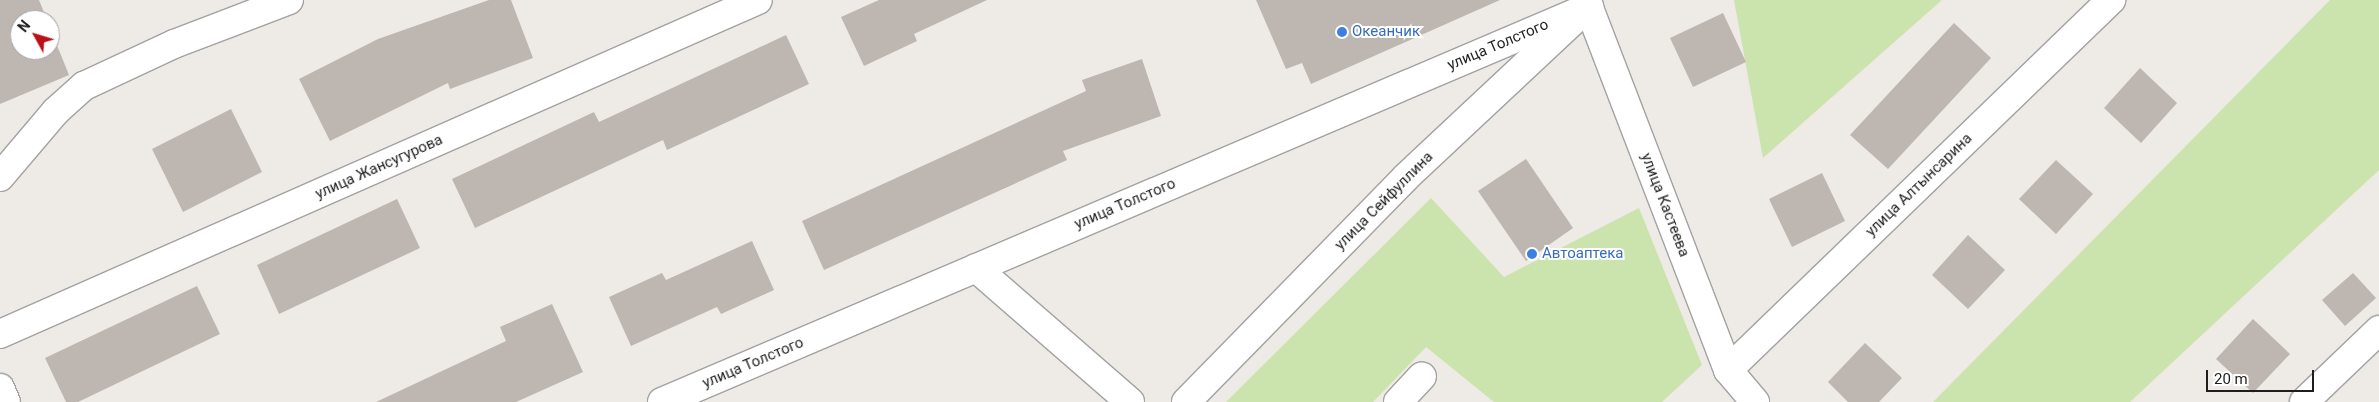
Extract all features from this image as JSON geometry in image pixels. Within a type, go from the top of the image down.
[{"type":"street","points":[[0,177],[56,111],[84,86],[174,44],[289,0]]},
{"type":"street","name":"улица Жансугурова","points":[[0,334],[758,0]]},
{"type":"street","name":"улица Алтынсарина","points":[[1728,370],[2111,0]]},
{"type":"street","name":"улица Кастеева","points":[[1588,3],[1728,370],[1756,402]]},
{"type":"street","name":"улица Толстого","points":[[662,402],[1588,3]]},
{"type":"street","name":"улица Сейфуллина","points":[[1186,402],[1405,178],[1588,3]]},
{"type":"street","points":[[976,268],[1130,402]]},
{"type":"street","points":[[2304,402],[2379,330]]},
{"type":"street","points":[[1398,402],[1422,376]]},
{"type":"street","points":[[0,388],[6,402]]},
{"type":"green space","points":[[1734,0],[1942,0],[1763,158]]},
{"type":"green space","points":[[2330,0],[2379,0],[2379,170],[2130,402],[1933,402]]},
{"type":"green space","points":[[1431,198],[1504,277],[1639,208],[1702,365],[1662,402],[1494,402],[1426,347],[1373,402],[1226,402]]},
{"type":"building","points":[[0,0],[39,0],[43,10],[10,10],[10,60],[60,60],[60,53],[69,75],[0,104]]},
{"type":"building","points":[[489,0],[511,0],[533,58],[450,89],[448,83],[330,141],[299,79],[378,39]]},
{"type":"building","points":[[879,0],[987,0],[914,34],[917,41],[864,66],[841,17]]},
{"type":"building","points":[[1256,0],[1500,0],[1311,84],[1302,63],[1286,69]]},
{"type":"building","points":[[1723,13],[1746,62],[1693,87],[1670,38]]},
{"type":"building","points":[[1954,23],[1991,58],[1888,169],[1850,135]]},
{"type":"building","points":[[786,35],[809,84],[667,150],[663,140],[475,228],[452,179],[594,112],[599,122]]},
{"type":"building","points":[[1142,59],[1161,116],[1063,151],[1067,160],[824,270],[802,221],[1086,91],[1082,80]]},
{"type":"building","points":[[2140,68],[2177,103],[2141,143],[2104,108]]},
{"type":"building","points":[[231,109],[262,172],[183,212],[152,149]]},
{"type":"building","points":[[1526,159],[1573,228],[1526,261],[1478,191]]},
{"type":"building","points":[[2056,160],[2093,194],[2056,234],[2019,199]]},
{"type":"building","points":[[1822,173],[1845,221],[1792,247],[1769,199]]},
{"type":"building","points":[[397,199],[420,248],[279,314],[257,265]]},
{"type":"building","points":[[1968,235],[2005,270],[1968,309],[1932,275]]},
{"type":"building","points":[[752,241],[774,290],[721,314],[717,307],[631,346],[609,297],[662,273],[666,280]]},
{"type":"building","points":[[2353,273],[2376,298],[2345,326],[2322,300]]},
{"type":"building","points":[[197,286],[220,334],[78,402],[66,402],[45,358]]},
{"type":"building","points":[[552,304],[583,372],[516,402],[376,402],[506,341],[500,327]]},
{"type":"building","points":[[2253,319],[2290,354],[2253,393],[2216,359]]},
{"type":"building","points":[[1865,343],[1902,378],[1879,402],[1848,402],[1828,382]]},
{"type":"place","name":"Океанчик","points":[[1342,32]]},
{"type":"place","name":"Автоаптека","points":[[1532,254]]}]
